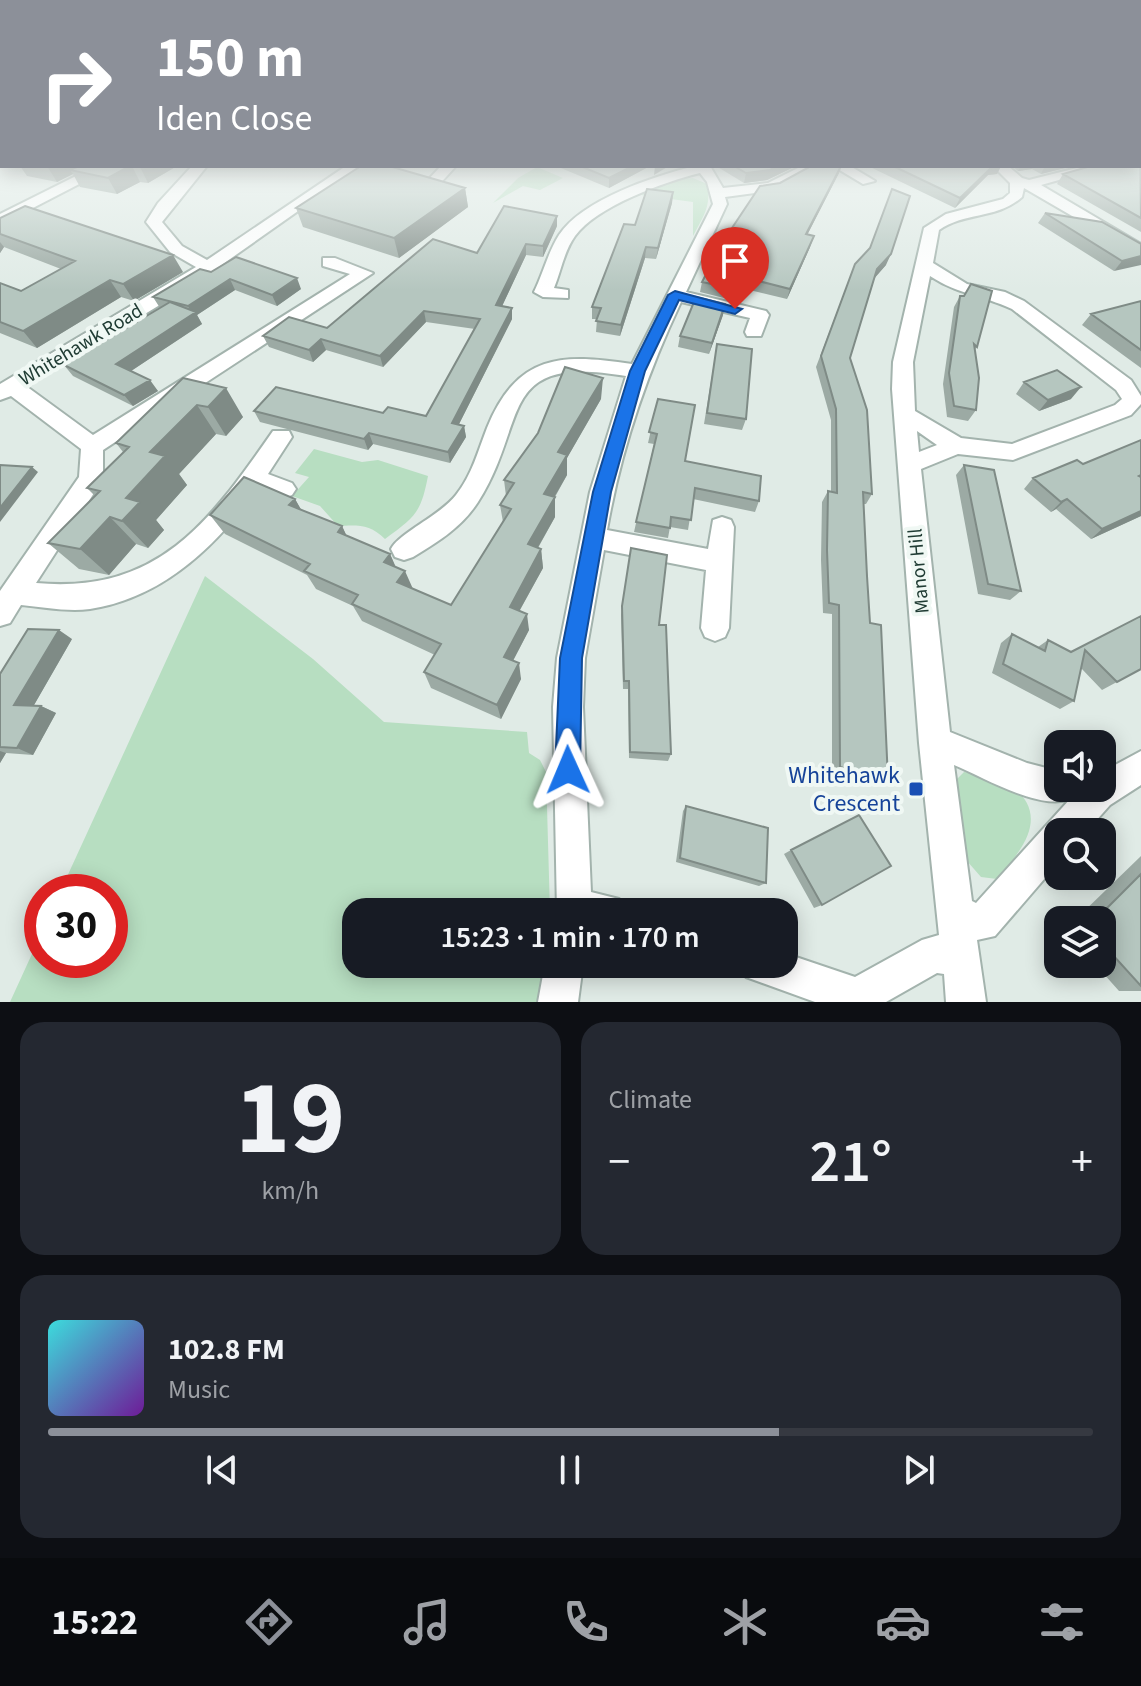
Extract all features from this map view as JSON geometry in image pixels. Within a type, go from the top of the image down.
[{"type":"street","points":[[0,220],[48,196]]},
{"type":"street","points":[[173,196],[154,222],[176,249],[208,267]]},
{"type":"street","name":"Whitehawk Road","points":[[92,446],[6,390],[208,267],[312,196]]},
{"type":"street","points":[[562,294],[543,292],[566,237],[576,226],[630,196]]},
{"type":"street","points":[[583,898],[568,707],[571,658],[593,538],[613,450],[638,371],[717,215],[719,196]]},
{"type":"street","name":"Manor Hill","points":[[966,1002],[935,743],[904,417],[903,362],[931,233],[937,224],[990,196]]},
{"type":"street","points":[[1041,196],[1141,251]]},
{"type":"street","points":[[7,603],[91,479],[92,446],[132,425],[262,334],[318,311],[364,273],[329,262]]},
{"type":"street","points":[[904,417],[915,419],[956,446],[1013,452],[1123,410],[1133,400],[1124,385],[1018,305],[999,296],[961,288],[925,265]]},
{"type":"street","points":[[917,296],[961,288]]},
{"type":"street","points":[[675,295],[759,316]]},
{"type":"street","points":[[404,549],[445,526],[454,514],[478,480],[508,404],[527,379],[548,368],[578,363],[638,371]]},
{"type":"street","points":[[7,603],[87,597],[119,590],[150,578],[191,548],[253,478],[281,437]]},
{"type":"street","points":[[909,459],[919,461],[956,446]]},
{"type":"street","points":[[253,478],[284,489]]},
{"type":"street","points":[[715,628],[722,527]]},
{"type":"street","points":[[593,538],[720,562]]},
{"type":"street","points":[[935,743],[976,756],[1029,782],[1044,785]]},
{"type":"street","points":[[1116,777],[1141,767]]},
{"type":"street","points":[[954,914],[982,923],[1044,853]]},
{"type":"street","points":[[798,978],[860,1000],[935,953],[962,961]]},
{"type":"street","points":[[558,1002],[562,978]]},
{"type":"green space","points":[[647,196],[708,196],[706,211],[693,236],[693,202]]},
{"type":"green space","points":[[314,449],[362,462],[378,460],[428,476],[423,498],[415,513],[385,539],[363,526],[338,526],[320,506],[292,496],[309,477],[295,473]]},
{"type":"green space","points":[[205,576],[313,659],[384,722],[527,732],[529,753],[540,760],[546,772],[550,898],[342,898],[342,978],[549,978],[545,1002],[10,1002],[24,971],[24,978],[128,978],[128,874],[68,874]]},
{"type":"green space","points":[[964,772],[998,780],[1012,787],[1029,808],[1031,821],[1027,837],[997,879],[981,877],[967,861],[957,779]]},
{"type":"building","points":[[315,196],[454,196],[394,238],[296,208]]},
{"type":"building","points":[[645,196],[672,196],[658,248],[646,247],[621,325],[596,321],[601,308],[592,307],[624,224],[635,225]]},
{"type":"building","points":[[753,196],[826,196],[806,234],[814,236],[790,289],[735,275],[731,288],[702,282],[724,240]]},
{"type":"building","points":[[889,196],[910,196],[891,254],[877,269],[850,358],[867,410],[872,494],[863,492],[867,576],[870,623],[881,625],[888,780],[840,767],[839,605],[829,603],[827,550],[828,491],[837,493],[836,409],[821,356],[855,264],[870,248]]},
{"type":"building","points":[[1102,196],[1141,196],[1141,218]]},
{"type":"building","points":[[25,206],[173,255],[123,284],[110,280],[23,331],[0,322],[0,283],[21,291],[75,261],[0,234],[0,218]]},
{"type":"building","points":[[504,206],[557,216],[543,246],[526,244],[496,305],[512,308],[452,423],[464,426],[448,452],[369,433],[364,439],[254,411],[276,387],[383,413],[388,407],[426,416],[480,319],[424,311],[380,356],[321,339],[309,350],[263,336],[289,317],[327,328],[433,239],[477,253]]},
{"type":"building","points":[[1045,213],[1102,222],[1141,244],[1141,256],[1122,261]]},
{"type":"building","points":[[236,257],[297,278],[272,295],[230,279],[188,306],[153,297],[200,269],[211,272]]},
{"type":"building","points":[[971,284],[992,291],[977,347],[974,344],[979,378],[976,410],[954,406],[949,373],[960,296],[964,296]]},
{"type":"building","points":[[696,297],[725,304],[712,343],[680,336]]},
{"type":"building","points":[[1141,301],[1141,350],[1091,314]]},
{"type":"building","points":[[170,302],[196,312],[116,364],[150,380],[124,395],[64,365]]},
{"type":"building","points":[[717,344],[752,349],[746,419],[707,413]]},
{"type":"building","points":[[565,367],[603,378],[558,452],[567,455],[544,494],[555,497],[528,544],[541,549],[510,607],[527,614],[504,657],[519,663],[497,705],[424,672],[441,644],[352,604],[358,595],[304,571],[310,564],[210,515],[244,477],[295,499],[289,505],[342,526],[338,532],[390,554],[384,562],[405,571],[397,582],[451,605],[511,509],[500,505],[514,483],[504,480],[538,433]]},
{"type":"building","points":[[1057,370],[1081,387],[1048,400],[1024,382]]},
{"type":"building","points":[[183,378],[226,388],[208,407],[197,405],[150,452],[165,456],[126,498],[140,502],[122,521],[110,517],[80,549],[48,543],[100,491],[87,488],[129,447],[116,443]]},
{"type":"building","points":[[658,399],[695,405],[685,461],[761,476],[759,501],[695,488],[691,520],[671,517],[670,528],[636,522],[657,434],[649,432]]},
{"type":"building","points":[[1141,440],[1141,511],[1102,529],[1067,499],[1061,502],[1033,478],[1077,460],[1083,464]]},
{"type":"building","points":[[0,465],[32,467],[0,508]]},
{"type":"building","points":[[964,465],[994,470],[1021,591],[988,584]]},
{"type":"building","points":[[631,548],[667,555],[659,625],[666,625],[671,754],[630,752],[629,681],[624,681],[622,606]]},
{"type":"building","points":[[1141,616],[1141,669],[1117,682],[1085,650],[1074,701],[1003,664],[1012,634],[1045,651],[1048,640],[1071,652]]},
{"type":"building","points":[[28,629],[59,630],[14,705],[41,706],[17,748],[0,747],[0,674]]},
{"type":"building","points":[[686,806],[768,828],[766,883],[680,858]]},
{"type":"building","points":[[859,815],[891,866],[822,905],[791,850]]},
{"type":"building","points":[[1141,874],[1141,986],[1116,958],[1116,906],[1109,906]]},
{"type":"place","name":"Whitehawk Crescent","points":[[916,789]]},
{"type":"route","points":[[568,770],[566,742],[571,658],[602,492],[638,371],[675,295],[735,309]]}]
